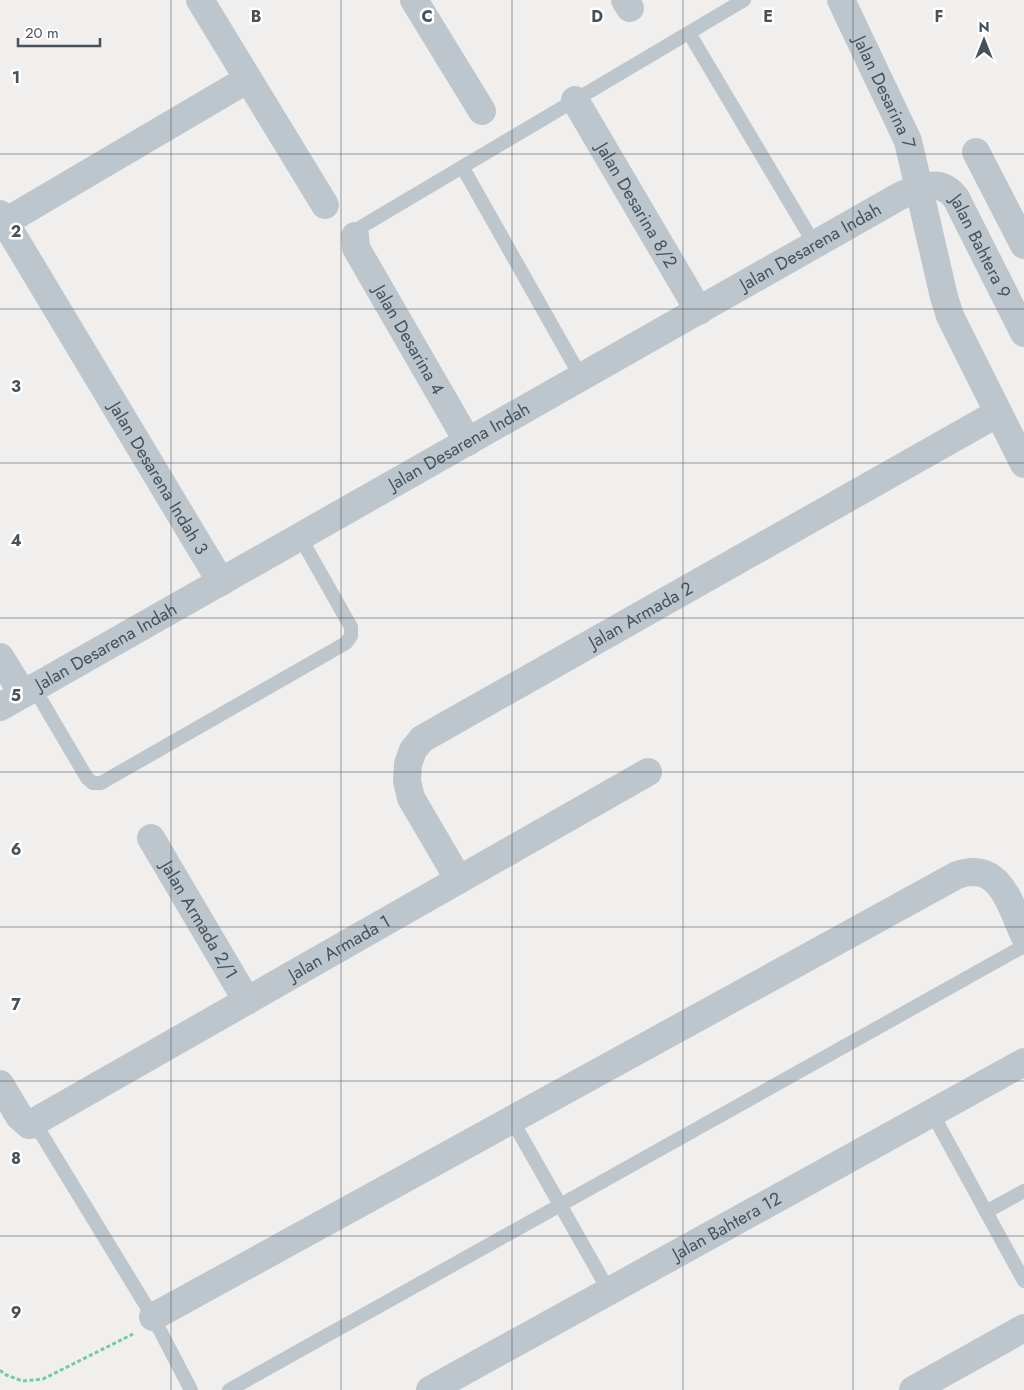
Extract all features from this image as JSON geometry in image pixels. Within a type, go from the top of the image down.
[{"type":"street","points":[[200,0],[325,205]]},
{"type":"street","points":[[414,0],[482,110]]},
{"type":"street","name":"Jalan Desarina 7","points":[[841,0],[908,141],[950,316],[1024,464]]},
{"type":"street","points":[[2,218],[248,79]]},
{"type":"street","name":"Jalan Desarina 8/2","points":[[575,100],[699,311]]},
{"type":"street","points":[[976,152],[1024,245]]},
{"type":"street","name":"Jalan Bahtera 9","points":[[919,188],[941,186],[949,190],[956,198],[1024,333]]},
{"type":"street","name":"Jalan Desarena Indah","points":[[19,697],[900,196],[919,188]]},
{"type":"street","name":"Jalan Desarena Indah 3","points":[[2,218],[221,582]]},
{"type":"street","name":"Jalan Desarina 4","points":[[354,236],[356,248],[468,442]]},
{"type":"street","name":"Jalan Armada 2","points":[[459,880],[411,798],[407,781],[408,764],[413,750],[422,739],[998,413]]},
{"type":"street","points":[[0,656],[19,697]]},
{"type":"street","name":"Jalan Armada 1","points":[[29,1125],[648,772]]},
{"type":"street","name":"Jalan Armada 2/1","points":[[151,838],[247,1001]]},
{"type":"street","points":[[153,1317],[940,885],[969,871],[983,872],[994,878],[1002,888],[1024,935]]},
{"type":"street","name":"Jalan Bahtera 12","points":[[430,1390],[1024,1062]]},
{"type":"street","points":[[0,1084],[19,1116],[29,1125]]},
{"type":"street","points":[[913,1390],[1024,1328]]},
{"type":"lane","points":[[354,236],[361,227],[744,0]]},
{"type":"lane","points":[[689,33],[815,245]]},
{"type":"lane","points":[[463,168],[581,377]]},
{"type":"lane","points":[[19,697],[87,778],[93,783],[101,783],[346,643],[351,636],[351,627],[300,537]]},
{"type":"lane","points":[[229,1390],[1024,946]]},
{"type":"lane","points":[[932,1113],[1024,1282]]},
{"type":"lane","points":[[512,1120],[609,1291]]},
{"type":"lane","points":[[29,1125],[42,1136],[153,1317],[191,1390]]},
{"type":"lane","points":[[986,1212],[1024,1190]]},
{"type":"path","points":[[0,1370],[4,1374],[22,1381],[43,1379],[142,1330],[153,1317]]}]
